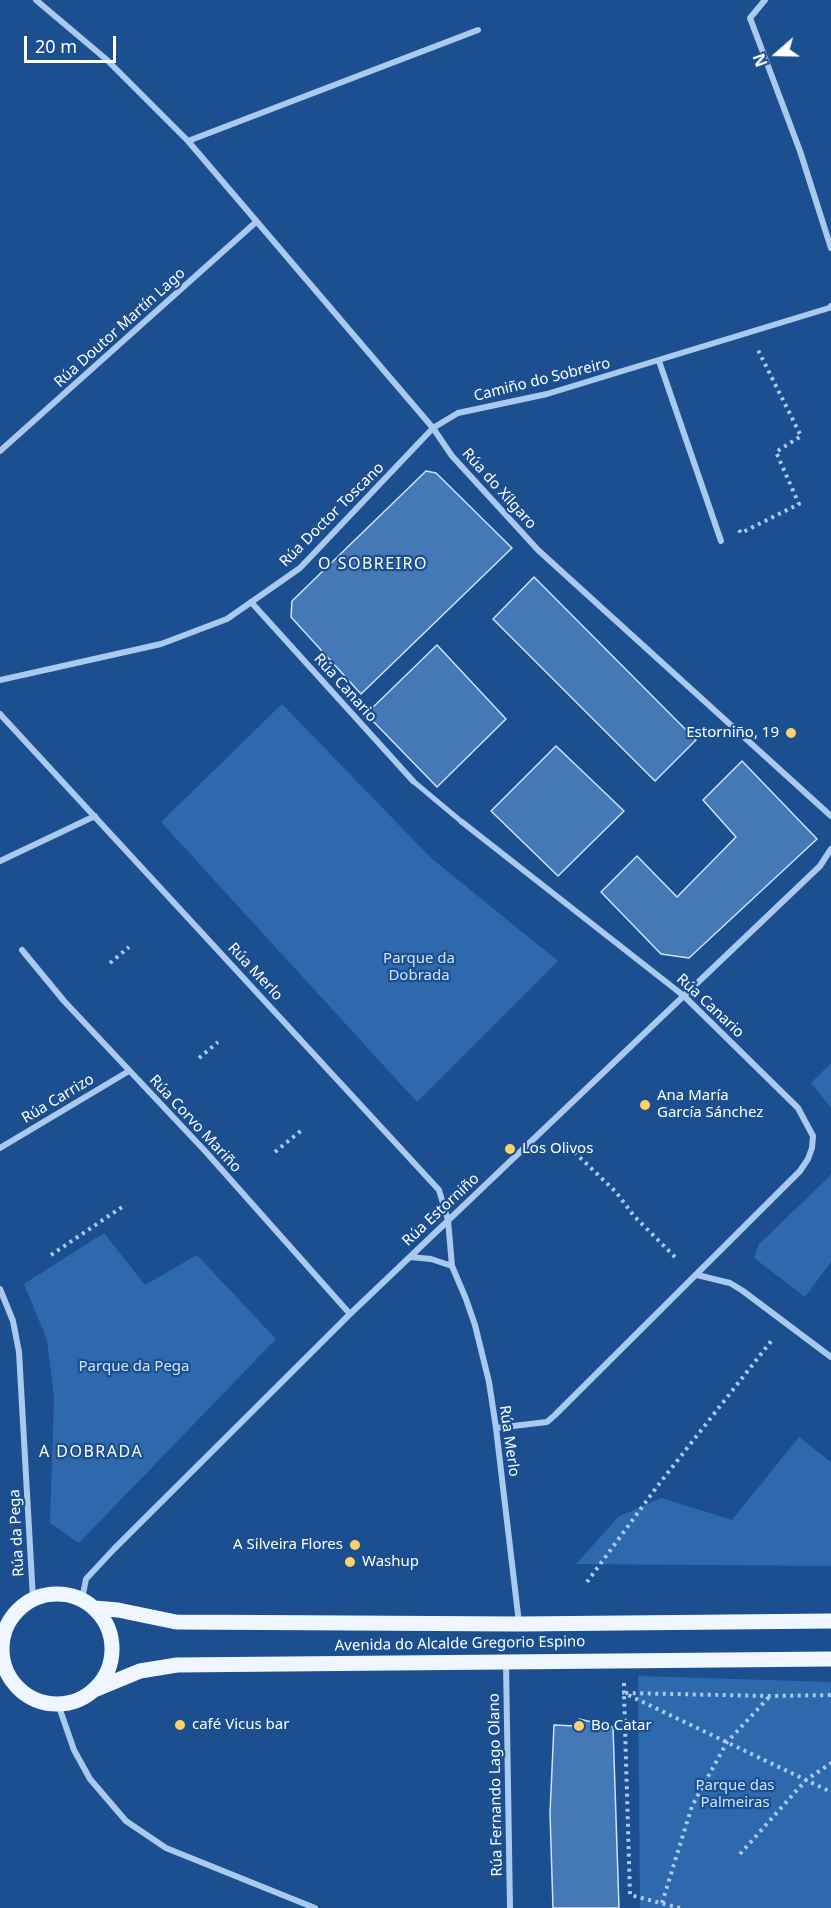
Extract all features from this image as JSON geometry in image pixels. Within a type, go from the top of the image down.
[{"type":"main road","points":[[0,1612],[27,1602],[49,1594],[66,1594],[88,1603],[108,1627],[112,1649],[107,1672],[94,1690],[83,1698],[58,1704],[42,1702],[7,1683],[2,1644],[8,1623],[27,1602]]},
{"type":"main road","name":"Avenida do Alcalde Gregorio Espino","points":[[88,1603],[176,1623],[519,1624],[831,1621]]},
{"type":"main road","name":"Avenida do Alcalde Gregorio Espino","points":[[94,1690],[141,1671],[177,1665],[831,1659]]},
{"type":"street","name":"Rúa do Xílgaro","points":[[36,0],[107,60],[188,141],[433,428],[452,456],[538,550],[831,816]]},
{"type":"street","points":[[765,0],[750,18],[800,151],[831,248]]},
{"type":"street","points":[[188,141],[478,30]]},
{"type":"street","name":"Rúa Doutor Martín Lago","points":[[0,451],[256,222]]},
{"type":"street","name":"Camiño do Sobreiro","points":[[433,428],[458,413],[547,394],[830,308]]},
{"type":"street","points":[[659,361],[721,541]]},
{"type":"street","name":"Rúa Doctor Toscano","points":[[0,680],[161,644],[227,618],[300,568],[433,428]]},
{"type":"street","name":"Rúa Canario","points":[[251,602],[413,781],[684,996],[798,1108],[813,1136],[808,1160],[800,1171],[547,1422],[496,1428]]},
{"type":"street","name":"Rúa Merlo","points":[[0,714],[440,1190],[448,1220],[452,1266],[478,1334],[489,1382],[519,1624]]},
{"type":"street","points":[[0,861],[94,816]]},
{"type":"street","name":"Rúa Estorniño","points":[[88,1603],[86,1579],[114,1549],[350,1314],[820,866],[831,849]]},
{"type":"street","name":"Rúa Corvo Mariño","points":[[21,950],[64,1001],[206,1152],[350,1314]]},
{"type":"street","name":"Rúa Carrizo","points":[[0,1148],[129,1071]]},
{"type":"street","points":[[410,1257],[431,1259],[452,1266]]},
{"type":"street","points":[[697,1275],[730,1284],[743,1291],[831,1357]]},
{"type":"street","name":"Rúa da Pega","points":[[0,1289],[13,1321],[19,1352],[27,1602]]},
{"type":"street","name":"Rúa Fernando Lago Olano","points":[[506,1663],[510,1908]]},
{"type":"street","points":[[58,1704],[74,1750],[90,1779],[126,1821],[166,1848],[315,1908]]},
{"type":"path","points":[[736,524],[741,533],[799,504],[776,452],[801,436],[755,344]]},
{"type":"path","points":[[110,963],[129,947]]},
{"type":"path","points":[[199,1058],[218,1042]]},
{"type":"path","points":[[275,1152],[303,1130]]},
{"type":"path","points":[[569,1147],[616,1192],[634,1216],[678,1260]]},
{"type":"path","points":[[51,1255],[126,1205]]},
{"type":"path","points":[[586,1582],[771,1340]]},
{"type":"path","points":[[624,1661],[630,1895],[680,1908]]},
{"type":"path","points":[[624,1693],[831,1695]]},
{"type":"path","points":[[624,1693],[831,1792]]},
{"type":"path","points":[[662,1903],[692,1806],[727,1742],[770,1696]]},
{"type":"path","points":[[740,1854],[806,1780],[831,1764]]},
{"type":"green space","name":"Parque da Dobrada","points":[[282,704],[431,858],[558,961],[417,1102],[161,822]]},
{"type":"green space","points":[[831,1063],[831,1108],[811,1083]]},
{"type":"green space","points":[[831,1173],[831,1262],[805,1297],[754,1258],[759,1244]]},
{"type":"green space","name":"Parque da Pega","points":[[104,1233],[145,1285],[197,1255],[276,1339],[79,1543],[50,1523],[54,1398],[47,1340],[24,1284]]},
{"type":"green space","points":[[799,1437],[831,1462],[831,1566],[576,1564],[618,1517],[661,1498],[732,1520]]},
{"type":"green space","name":"Parque das Palmeiras","points":[[638,1676],[831,1682],[831,1908],[640,1908]]},
{"type":"building","points":[[426,471],[436,473],[512,548],[361,694],[291,617],[292,601]]},
{"type":"building","points":[[534,577],[696,740],[655,781],[493,619]]},
{"type":"building","points":[[437,645],[506,719],[437,787],[366,714]]},
{"type":"building","points":[[556,746],[624,811],[558,876],[491,811]]},
{"type":"building","points":[[742,761],[817,839],[689,958],[661,954],[601,892],[637,856],[677,897],[736,837],[703,800]]},
{"type":"building","points":[[579,1719],[613,1727],[619,1908],[553,1908],[550,1813],[554,1725],[576,1726]]},
{"type":"place","name":"Estorniño, 19","points":[[791,733]]},
{"type":"place","name":"Ana María García Sánchez","points":[[645,1105]]},
{"type":"place","name":"Los Olivos","points":[[510,1149]]},
{"type":"place","name":"A Silveira Flores","points":[[355,1545]]},
{"type":"place","name":"Washup","points":[[350,1562]]},
{"type":"place","name":"café Vicus bar","points":[[180,1725]]},
{"type":"place","name":"Bo Catar","points":[[579,1726]]},
{"type":"district","name":"O SOBREIRO","points":[[373,564]]},
{"type":"district","name":"A DOBRADA","points":[[91,1452]]}]
